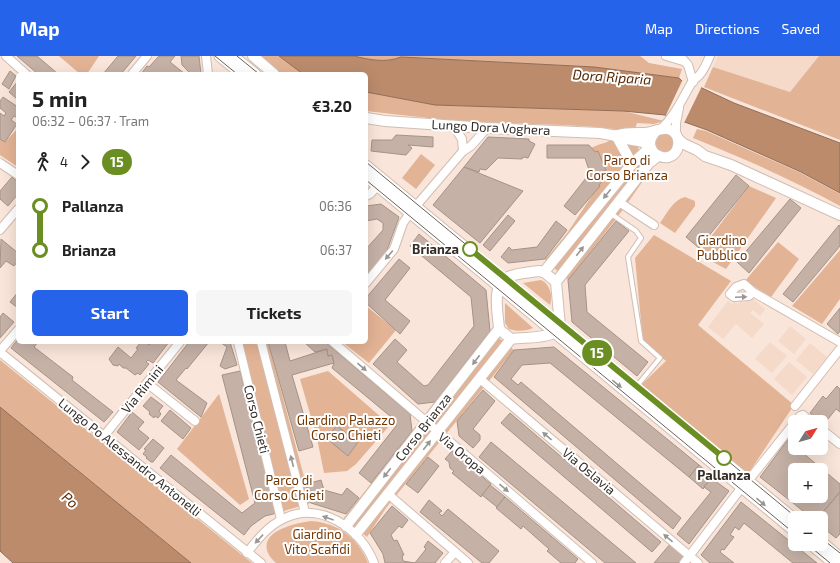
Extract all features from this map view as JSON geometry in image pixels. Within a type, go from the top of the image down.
[{"type":"main road","points":[[220,56],[247,72]]},
{"type":"main road","points":[[232,56],[248,72]]},
{"type":"main road","points":[[368,168],[380,183],[745,484],[788,515]]},
{"type":"main road","points":[[368,177],[380,183]]},
{"type":"main road","points":[[558,329],[636,388],[745,484],[788,524]]},
{"type":"main road","points":[[828,548],[840,558]]},
{"type":"main road","points":[[819,551],[834,563]]},
{"type":"street","points":[[6,56],[24,72]]},
{"type":"street","points":[[134,72],[147,56]]},
{"type":"street","points":[[206,56],[208,72]]},
{"type":"street","points":[[253,56],[272,72]]},
{"type":"street","points":[[666,56],[685,63],[700,65],[708,59]]},
{"type":"street","points":[[544,272],[632,164],[645,152],[650,144],[650,139],[658,130],[674,118],[693,82],[700,75],[708,59]]},
{"type":"street","points":[[685,63],[693,82]]},
{"type":"street","name":"Lungo Dora Voghera","points":[[368,118],[385,121],[487,128],[600,133],[616,135],[650,144]]},
{"type":"street","points":[[674,118],[679,144],[676,152]]},
{"type":"street","points":[[453,125],[462,140],[463,151]]},
{"type":"street","points":[[368,281],[394,249],[403,223],[413,210],[463,151],[471,146],[487,128]]},
{"type":"street","name":"Lungo Dora Voghera","points":[[616,135],[668,130],[684,144],[697,150],[705,156]]},
{"type":"street","points":[[616,135],[632,164]]},
{"type":"street","points":[[556,282],[544,272],[539,271],[513,275],[501,282],[496,296],[500,329],[511,338],[543,336],[558,329],[556,282],[649,163],[658,156],[654,153],[650,144]]},
{"type":"street","name":"Lungo Dora Voghera","points":[[658,156],[667,158],[676,152],[705,156],[731,165],[840,215]]},
{"type":"street","points":[[0,163],[16,174]]},
{"type":"street","points":[[368,194],[380,183]]},
{"type":"street","points":[[619,202],[654,225]]},
{"type":"street","points":[[0,230],[16,211]]},
{"type":"street","points":[[754,292],[840,342]]},
{"type":"street","name":"Corso Brianza","points":[[346,526],[500,329]]},
{"type":"street","points":[[0,352],[16,332]]},
{"type":"street","name":"Corso Brianza","points":[[356,534],[511,338]]},
{"type":"street","name":"Via Rimini","points":[[104,436],[178,344]]},
{"type":"street","name":"Corso Chieti","points":[[238,344],[282,519]]},
{"type":"street","name":"Corso Chieti","points":[[262,344],[305,512]]},
{"type":"street","name":"Via Oropa","points":[[335,344],[592,563]]},
{"type":"street","points":[[795,406],[840,349]]},
{"type":"street","name":"Lungo Po Alessandro Antonelli","points":[[0,352],[261,563]]},
{"type":"street","name":"Via Oslavia","points":[[480,379],[698,563]]},
{"type":"street","points":[[147,383],[195,421]]},
{"type":"street","points":[[684,563],[788,430]]},
{"type":"street","points":[[828,435],[840,444]]},
{"type":"street","points":[[388,494],[468,563]]},
{"type":"street","points":[[247,552],[268,530],[282,519],[293,514],[305,512],[326,516],[346,526],[362,541],[374,563]]},
{"type":"street","points":[[445,563],[455,552]]},
{"type":"lane","points":[[610,214],[636,231],[641,238],[628,257],[640,341],[660,358],[636,388]]},
{"type":"shaded area","points":[[718,56],[819,56],[790,92],[713,67]]},
{"type":"shaded area","points":[[747,299],[750,302],[753,299],[765,309],[760,316],[753,310],[750,313],[764,324],[752,338],[736,324],[723,339],[708,327],[728,301],[732,304],[734,301],[738,304],[741,301],[744,303]]},
{"type":"shaded area","points":[[790,326],[806,339],[794,354],[778,341]]},
{"type":"shaded area","points":[[770,342],[787,356],[772,373],[755,359]]},
{"type":"shaded area","points":[[810,343],[827,357],[813,374],[796,360]]},
{"type":"shaded area","points":[[789,362],[807,377],[792,395],[774,379]]},
{"type":"green space","points":[[59,56],[99,56],[88,72],[78,72]]},
{"type":"green space","points":[[254,56],[279,56],[300,72],[274,72]]},
{"type":"green space","points":[[354,56],[640,56],[649,63],[682,69],[679,78],[594,67],[401,57],[390,60],[378,60]]},
{"type":"green space","points":[[819,56],[840,56],[840,140],[704,87],[713,67],[790,92]]},
{"type":"green space","points":[[368,92],[435,105],[623,111],[664,121],[654,124],[637,123],[634,132],[595,127],[436,119],[368,111]]},
{"type":"green space","points":[[697,129],[706,131],[801,173],[840,194],[840,206],[768,170],[693,138]]},
{"type":"green space","points":[[16,130],[16,166],[0,155],[0,139],[5,142]]},
{"type":"green space","points":[[664,133],[671,136],[674,143],[671,150],[664,153],[657,150],[654,143],[657,136]]},
{"type":"green space","name":"Parco di Corso Brianza","points":[[611,140],[639,146],[638,149],[654,163],[624,208],[568,280],[545,260],[568,232],[603,179],[601,172],[606,170],[598,151],[595,152],[591,148]]},
{"type":"green space","points":[[421,154],[435,165],[416,189],[402,178]]},
{"type":"green space","name":"Giardino Pubblico","points":[[749,186],[776,198],[726,269],[698,254]]},
{"type":"green space","points":[[685,197],[695,201],[695,206],[675,233],[660,223],[674,204]]},
{"type":"green space","points":[[654,235],[731,281],[698,325],[794,405],[748,474],[641,385],[666,361],[643,342],[635,258]]},
{"type":"green space","name":"Giardino Pubblico","points":[[778,242],[799,259],[771,297],[745,281]]},
{"type":"green space","points":[[840,250],[840,299],[822,324],[792,306]]},
{"type":"green space","points":[[541,280],[549,287],[551,298],[550,305],[523,283]]},
{"type":"green space","points":[[505,303],[533,328],[521,331],[509,329],[505,323]]},
{"type":"green space","points":[[368,308],[396,330],[369,363],[345,344],[368,344]]},
{"type":"green space","points":[[490,331],[514,350],[386,508],[367,537],[344,518]]},
{"type":"green space","name":"Parco di Corso Chieti","points":[[238,344],[269,344],[311,503],[277,513]]},
{"type":"green space","points":[[0,360],[252,563],[191,563],[0,407]]},
{"type":"green space","name":"GIardino Palazzo Corso Chieti","points":[[328,371],[390,425],[356,464],[347,471],[324,473],[317,438],[300,379]]},
{"type":"green space","points":[[219,394],[249,499],[240,505],[177,449]]},
{"type":"green space","name":"Giardino Vito Scafidi","points":[[311,521],[330,525],[346,533],[364,554],[368,563],[276,563],[269,555],[267,550],[267,543],[270,537],[282,529]]},
{"type":"water","name":"Dora Riparia","points":[[279,56],[354,56],[372,60],[390,60],[401,57],[594,67],[679,78],[682,81],[702,88],[734,103],[840,143],[840,193],[801,172],[707,130],[665,115],[623,111],[435,105],[368,92],[368,72],[300,72]]},
{"type":"water","name":"Po","points":[[0,407],[191,563],[13,563],[0,551]]},
{"type":"pier","points":[[683,79],[702,86],[684,123],[666,115]]},
{"type":"building","points":[[17,56],[37,56],[56,72],[36,72]]},
{"type":"building","points":[[118,56],[136,56],[123,72],[105,72]]},
{"type":"building","points":[[159,56],[175,56],[170,62],[182,72],[142,72],[147,66],[149,67]]},
{"type":"building","points":[[181,56],[199,56],[201,72],[189,72],[182,65]]},
{"type":"building","points":[[10,71],[16,76],[9,89],[2,84]]},
{"type":"building","points":[[16,83],[16,98],[9,92]]},
{"type":"building","points":[[3,97],[16,106],[16,117],[14,116],[11,120],[16,123],[16,126],[5,142],[0,139],[0,113],[4,116],[6,113],[0,108],[0,101]]},
{"type":"building","points":[[396,135],[433,137],[433,147],[408,145],[412,148],[406,155],[371,151],[372,140],[392,140]]},
{"type":"building","points":[[488,137],[529,139],[529,141],[535,144],[528,158],[498,158],[486,170],[480,169],[479,172],[464,167]]},
{"type":"building","points":[[547,145],[589,145],[595,152],[598,151],[606,170],[601,172],[604,179],[599,185],[600,186],[575,215],[564,206],[590,173],[585,158],[547,158]]},
{"type":"building","points":[[464,167],[523,191],[480,243],[433,205]]},
{"type":"building","points":[[736,175],[749,186],[699,248],[686,237]]},
{"type":"building","points":[[12,177],[16,180],[16,196],[8,206],[0,199],[0,191]]},
{"type":"building","points":[[790,199],[801,208],[749,273],[737,262]]},
{"type":"building","points":[[381,204],[399,217],[386,253],[368,274],[368,247],[383,230],[383,223],[377,219],[368,221],[368,206]]},
{"type":"building","points":[[508,215],[515,221],[490,251],[483,245]]},
{"type":"building","points":[[556,221],[567,230],[545,259],[508,263],[501,257],[509,247],[512,250],[537,247]]},
{"type":"building","points":[[616,221],[629,231],[585,285],[587,312],[648,362],[637,376],[572,322],[568,280]]},
{"type":"building","points":[[839,225],[840,246],[793,302],[783,294]]},
{"type":"building","points":[[419,234],[486,290],[490,331],[435,402],[418,404],[373,364],[395,339],[407,350],[397,362],[424,386],[428,385],[474,326],[471,297],[410,246]]},
{"type":"building","points":[[1,239],[16,251],[16,264],[14,266],[6,261],[0,268]]},
{"type":"building","points":[[399,259],[410,268],[385,300],[410,321],[400,334],[368,305],[368,296]]},
{"type":"building","points":[[16,294],[16,306],[10,302]]},
{"type":"building","points":[[840,308],[840,331],[838,334],[827,324]]},
{"type":"building","points":[[3,313],[14,322],[0,338],[0,317]]},
{"type":"building","points":[[16,342],[16,344],[36,344],[34,347],[73,377],[72,380],[113,412],[104,422],[11,348]]},
{"type":"building","points":[[139,344],[167,344],[153,363],[148,360],[146,362],[149,364],[140,375],[138,373],[135,375],[119,364],[118,366],[113,365],[109,359],[118,347],[131,358],[138,349],[136,348]]},
{"type":"building","points":[[187,344],[207,344],[176,380],[207,403],[201,417],[158,382]]},
{"type":"building","points":[[223,344],[231,344],[237,365],[225,369],[220,366],[227,347]]},
{"type":"building","points":[[269,344],[286,344],[290,361],[327,349],[328,356],[332,355],[334,363],[292,375],[313,447],[299,451]]},
{"type":"building","points":[[306,344],[327,344],[410,414],[412,431],[371,483],[359,473],[396,426],[396,421],[332,368],[334,363],[332,355],[328,356],[327,349],[315,352]]},
{"type":"building","points":[[554,347],[699,465],[689,477],[550,363],[522,365],[511,379],[518,385],[521,382],[681,518],[673,529],[494,377],[514,350]]},
{"type":"building","points":[[240,371],[277,513],[265,516],[251,526],[244,535],[160,468],[171,455],[242,513],[255,503],[222,375]]},
{"type":"building","points":[[837,386],[840,389],[840,412],[836,409],[828,419],[828,415],[813,415],[810,413],[823,396],[826,399]]},
{"type":"building","points":[[483,390],[495,401],[473,429],[480,435],[480,440],[473,448],[459,436],[457,421]]},
{"type":"building","points":[[151,397],[163,406],[159,411],[161,414],[158,418],[155,416],[154,418],[149,414],[150,412],[143,406]]},
{"type":"building","points":[[170,410],[191,428],[183,439],[161,421]]},
{"type":"building","points":[[132,412],[144,422],[138,429],[149,438],[139,450],[117,432]]},
{"type":"building","points":[[510,413],[661,542],[652,552],[501,423]]},
{"type":"building","points":[[337,426],[358,442],[348,456],[326,438]]},
{"type":"building","points":[[153,439],[164,448],[153,462],[151,462],[143,454],[146,450],[144,449]]},
{"type":"building","points":[[788,439],[788,455],[805,455],[815,463],[788,463],[788,499],[760,477]]},
{"type":"building","points":[[491,442],[636,563],[605,563],[479,457]]},
{"type":"building","points":[[452,451],[491,484],[481,497],[452,473],[454,471],[450,468],[449,462],[445,459]]},
{"type":"building","points":[[428,457],[439,466],[418,493],[406,484]]},
{"type":"building","points":[[699,465],[712,476],[703,489],[689,477]]},
{"type":"building","points":[[828,474],[840,484],[840,492],[824,511],[803,511],[793,503],[828,503]]},
{"type":"building","points":[[711,478],[729,491],[689,544],[677,534],[711,492],[704,487]]},
{"type":"building","points":[[321,480],[324,490],[342,495],[347,488],[359,498],[346,514],[311,503],[306,484]]},
{"type":"building","points":[[490,485],[505,497],[497,507],[482,495]]},
{"type":"building","points":[[840,492],[840,534],[836,538],[828,532],[828,511],[824,511]]},
{"type":"building","points":[[505,497],[578,559],[575,563],[561,563],[547,551],[549,549],[523,526],[521,529],[496,508]]},
{"type":"building","points":[[429,500],[442,511],[439,513],[442,516],[448,509],[499,551],[489,563],[482,563],[420,512]]},
{"type":"building","points":[[741,502],[788,540],[788,551],[802,551],[817,563],[793,563],[744,523],[739,530],[735,527],[730,535],[734,537],[724,550],[722,549],[720,552],[734,563],[710,563],[701,555]]},
{"type":"building","points":[[392,506],[408,520],[402,528],[399,526],[391,535],[394,541],[397,540],[404,555],[402,555],[403,561],[415,563],[385,563],[383,554],[370,533]]},
{"type":"building","points":[[428,541],[443,553],[435,563],[415,563],[426,549],[424,547]]},
{"type":"building","points":[[671,543],[686,555],[680,563],[654,563]]},
{"type":"tram line","points":[[215,56],[235,72]]},
{"type":"tram line","points":[[237,56],[257,72]]},
{"type":"tram line","points":[[368,164],[789,511]]},
{"type":"tram line","points":[[368,182],[788,528]]},
{"type":"tram line","name":"15","points":[[470,249],[724,458]]},
{"type":"tram line","points":[[828,544],[840,553]]},
{"type":"tram line","points":[[815,551],[830,563]]},
{"type":"place","name":"Brianza","points":[[470,249]]},
{"type":"place","name":"Pallanza","points":[[724,458]]}]
